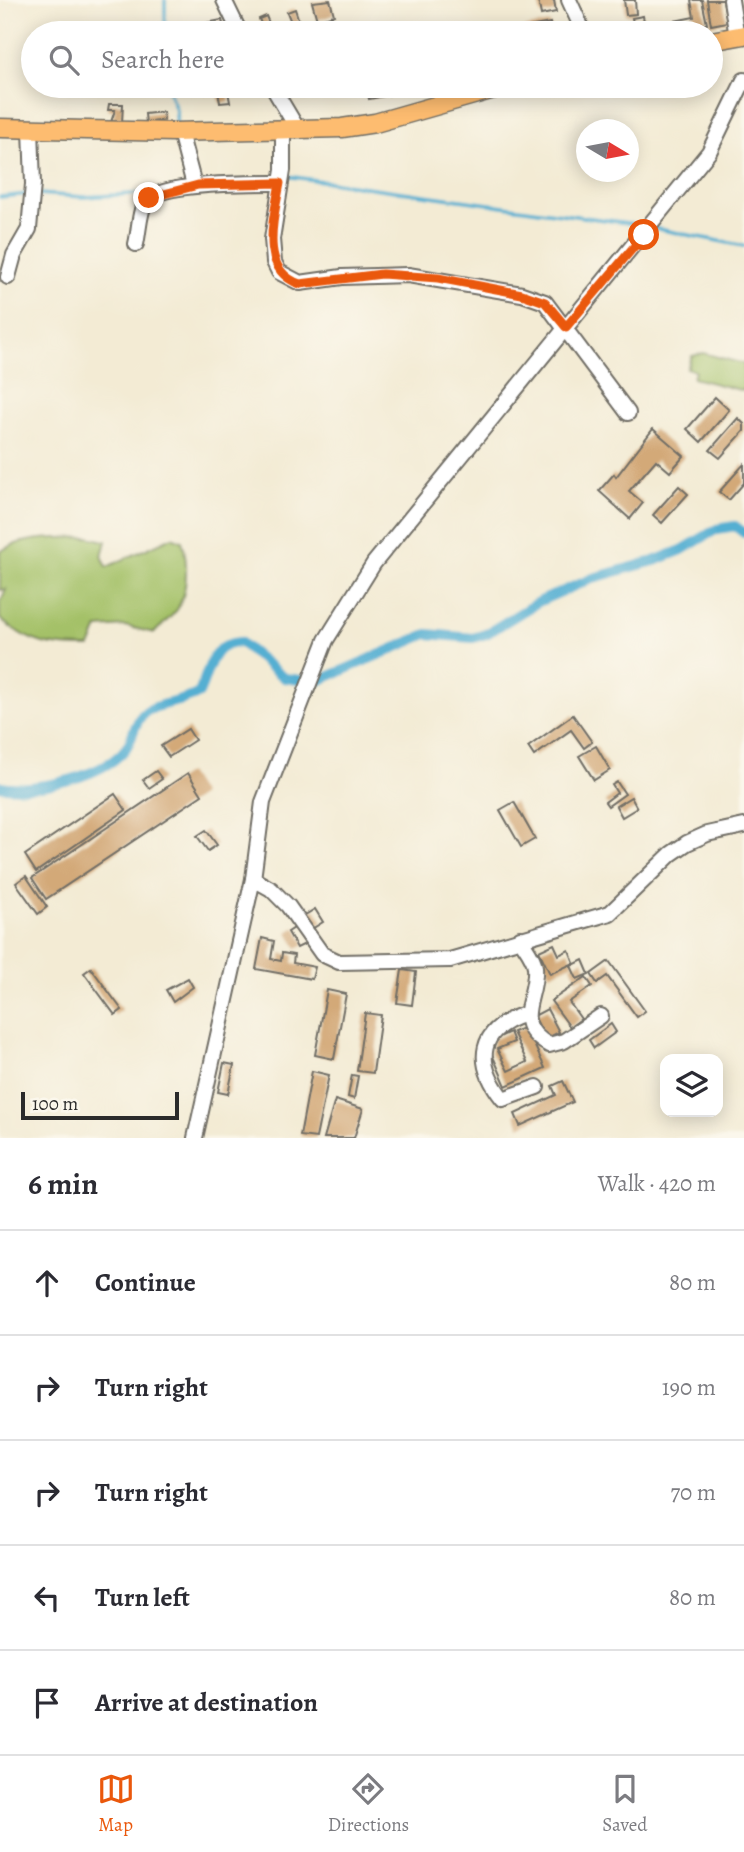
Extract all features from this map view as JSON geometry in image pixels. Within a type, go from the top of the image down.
[{"type":"main road","points":[[0,128],[178,132],[342,128],[375,123],[463,98]]},
{"type":"street","points":[[569,0],[579,21]]},
{"type":"street","points":[[732,0],[740,36]]},
{"type":"street","points":[[228,1],[236,21]]},
{"type":"street","points":[[195,1138],[253,879],[263,802],[326,640],[374,564],[709,152],[744,80]]},
{"type":"street","points":[[277,98],[288,128],[272,239],[274,261],[279,272],[300,284],[382,274],[438,278],[522,294],[545,302],[628,413]]},
{"type":"street","points":[[8,277],[14,255],[29,229],[33,184],[31,129]]},
{"type":"street","points":[[178,132],[194,185]]},
{"type":"street","points":[[136,244],[144,205],[149,198],[194,185],[282,176]]},
{"type":"street","points":[[253,879],[271,889],[288,906],[322,954],[340,962],[450,960],[610,913],[671,854],[687,843],[707,834],[744,826]]},
{"type":"street","points":[[520,938],[535,964],[535,978],[526,1014],[537,1038],[549,1045],[564,1041],[601,1016]]},
{"type":"street","points":[[526,1014],[507,1020],[490,1033],[484,1050],[487,1070],[503,1099],[537,1087]]},
{"type":"green space","points":[[703,353],[744,364],[744,391],[693,378],[695,371],[687,368],[692,356]]},
{"type":"green space","points":[[88,537],[106,541],[102,556],[107,567],[172,537],[182,541],[186,575],[184,593],[173,615],[154,633],[125,626],[98,628],[90,647],[42,643],[11,628],[0,619],[0,603],[6,589],[0,590],[0,552],[30,540]]},
{"type":"building","points":[[330,0],[334,15],[317,20],[312,2]]},
{"type":"building","points":[[538,0],[554,0],[556,12],[541,15]]},
{"type":"building","points":[[624,0],[635,0],[636,14],[626,15]]},
{"type":"building","points":[[691,0],[702,0],[706,21],[674,21],[694,17]]},
{"type":"building","points":[[707,0],[723,0],[727,22],[710,21]]},
{"type":"building","points":[[295,9],[299,21],[291,21],[287,12]]},
{"type":"building","points":[[643,16],[644,21],[633,21],[632,18]]},
{"type":"building","points":[[219,98],[229,98],[230,102],[220,103]]},
{"type":"building","points":[[109,104],[123,104],[122,122],[111,122],[115,110],[108,110]]},
{"type":"building","points":[[163,112],[164,120],[146,123],[145,114]]},
{"type":"building","points":[[715,397],[729,410],[701,442],[687,429]]},
{"type":"building","points":[[738,418],[744,424],[744,431],[720,458],[710,450]]},
{"type":"building","points":[[653,429],[684,456],[670,472],[656,460],[629,491],[643,503],[630,519],[599,491],[614,474],[616,477]]},
{"type":"building","points":[[744,464],[744,483],[729,500],[719,492]]},
{"type":"building","points":[[679,486],[688,494],[662,523],[653,515]]},
{"type":"building","points":[[573,715],[592,742],[584,748],[571,730],[534,756],[528,747]]},
{"type":"building","points":[[188,729],[195,740],[169,757],[161,746]]},
{"type":"building","points":[[596,746],[610,770],[594,780],[579,756]]},
{"type":"building","points":[[156,771],[162,779],[149,788],[143,780]]},
{"type":"building","points":[[188,773],[202,795],[46,899],[32,878]]},
{"type":"building","points":[[617,782],[625,794],[608,806],[605,802],[617,793],[612,785]]},
{"type":"building","points":[[115,794],[126,810],[36,872],[25,855]]},
{"type":"building","points":[[631,797],[637,808],[622,817],[616,806]]},
{"type":"building","points":[[514,802],[535,839],[521,847],[500,810]]},
{"type":"building","points":[[206,830],[217,845],[208,851],[197,836]]},
{"type":"building","points":[[26,876],[47,907],[38,914],[16,883]]},
{"type":"building","points":[[315,909],[323,922],[310,930],[302,917]]},
{"type":"building","points":[[296,927],[305,944],[297,948],[288,932]]},
{"type":"building","points":[[262,938],[274,941],[271,959],[281,961],[282,953],[294,955],[293,963],[315,967],[312,979],[256,969]]},
{"type":"building","points":[[554,944],[559,955],[569,950],[574,963],[550,974],[539,951]]},
{"type":"building","points":[[583,960],[589,974],[577,979],[571,966]]},
{"type":"building","points":[[609,961],[645,1011],[637,1017],[607,976],[597,983],[591,974]]},
{"type":"building","points":[[91,968],[122,1010],[115,1015],[84,973]]},
{"type":"building","points":[[402,970],[416,972],[412,1005],[397,1003]]},
{"type":"building","points":[[586,977],[592,986],[569,1002],[581,1019],[570,1027],[551,1001]]},
{"type":"building","points":[[188,978],[193,987],[173,1002],[166,990]]},
{"type":"building","points":[[327,990],[346,994],[334,1059],[315,1055]]},
{"type":"building","points":[[547,1009],[559,1032],[546,1039],[534,1016]]},
{"type":"building","points":[[365,1013],[381,1015],[373,1073],[357,1071]]},
{"type":"building","points":[[611,1024],[616,1032],[594,1048],[589,1040]]},
{"type":"building","points":[[526,1027],[545,1068],[506,1086],[491,1052],[493,1040],[510,1032],[514,1042],[497,1049],[508,1071],[527,1062],[513,1032]]},
{"type":"building","points":[[224,1063],[234,1065],[228,1094],[218,1092]]},
{"type":"building","points":[[312,1071],[329,1075],[316,1138],[300,1136]]},
{"type":"building","points":[[352,1075],[358,1076],[354,1099],[348,1097]]},
{"type":"building","points":[[563,1081],[573,1102],[520,1126],[515,1114],[556,1095],[552,1086]]},
{"type":"building","points":[[335,1100],[363,1109],[354,1138],[324,1138]]},
{"type":"waterway","points":[[165,0],[165,21]]},
{"type":"waterway","points":[[172,98],[176,110],[176,128]]},
{"type":"waterway","points":[[286,176],[642,225]]},
{"type":"waterway","points":[[37,194],[84,197],[148,193]]},
{"type":"waterway","points":[[0,197],[29,194]]},
{"type":"waterway","points":[[653,228],[744,246]]},
{"type":"waterway","points":[[0,786],[14,788],[51,784],[71,780],[107,765],[120,755],[129,743],[136,724],[148,710],[199,693],[216,653],[230,644],[240,642],[284,678],[316,682],[427,634],[473,638],[486,634],[538,602],[593,578],[682,550],[717,529],[735,526],[744,533]]},
{"type":"route","points":[[149,198],[182,187],[198,185],[211,187],[280,183],[272,239],[274,261],[279,272],[288,279],[300,284],[382,274],[438,278],[522,294],[545,302],[566,327],[644,235]]}]
